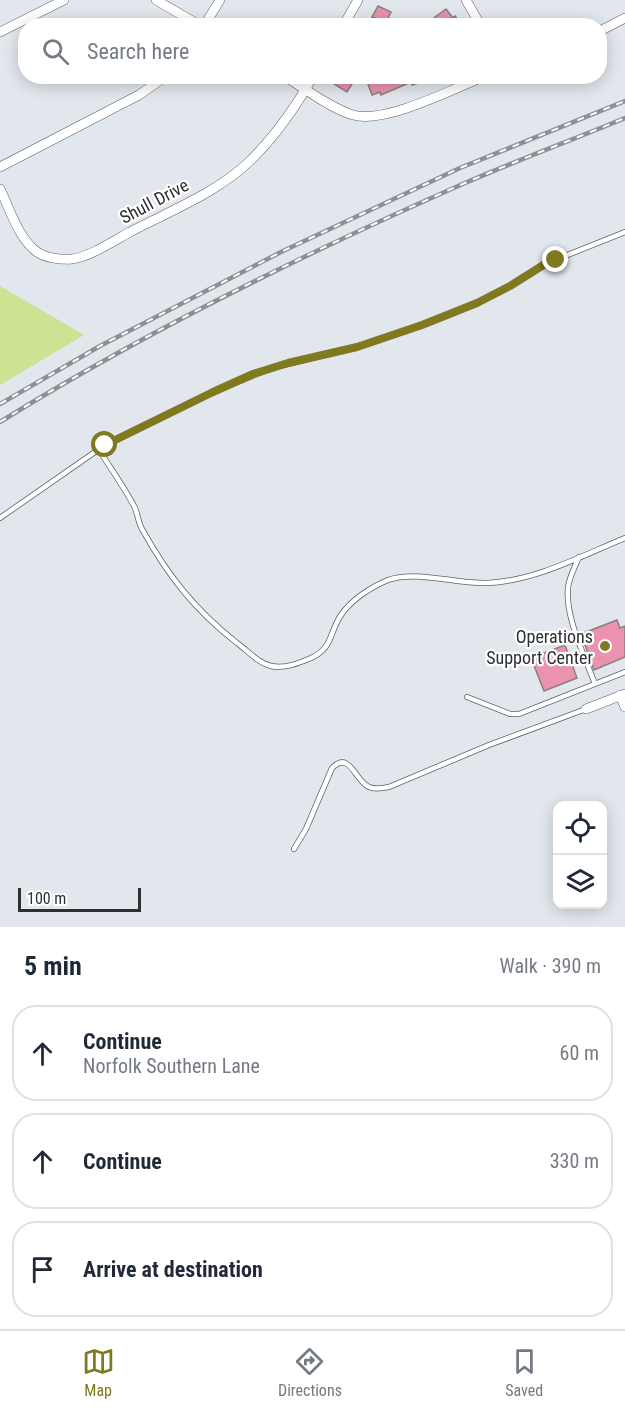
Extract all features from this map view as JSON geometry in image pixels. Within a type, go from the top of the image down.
[{"type":"street","points":[[28,18],[64,0]]},
{"type":"street","points":[[156,0],[189,18]]},
{"type":"street","points":[[208,18],[220,0]]},
{"type":"street","points":[[348,18],[358,0]]},
{"type":"street","points":[[466,0],[476,18]]},
{"type":"street","points":[[607,27],[625,18]]},
{"type":"street","points":[[0,32],[18,23]]},
{"type":"street","points":[[0,167],[139,95],[155,84]]},
{"type":"street","points":[[298,84],[352,115],[375,117],[465,84]]},
{"type":"street","name":"Shull Drive","points":[[0,189],[24,238],[37,252],[52,258],[73,259],[99,249],[230,177],[249,162],[272,137],[309,84]]},
{"type":"street","points":[[586,709],[623,694],[625,707]]},
{"type":"lane","points":[[0,518],[99,450],[235,382],[272,368],[357,347],[422,325],[477,303],[545,264],[625,232]]},
{"type":"lane","points":[[99,450],[135,507],[141,528],[175,582],[194,605],[254,656],[271,666],[290,666],[322,652],[328,645],[342,613],[369,590],[387,580],[408,576],[472,583],[505,581],[543,572],[625,538]]},
{"type":"lane","points":[[579,557],[570,579],[567,595],[578,639],[595,684]]},
{"type":"lane","points":[[467,697],[510,714],[519,714],[625,672]]},
{"type":"lane","points":[[294,849],[306,829],[332,768],[337,763],[350,764],[360,780],[369,787],[379,789],[389,787],[489,745],[586,709]]},
{"type":"green space","points":[[0,286],[84,335],[0,385]]},
{"type":"building","points":[[378,6],[391,12],[388,18],[372,17]]},
{"type":"building","points":[[446,9],[453,18],[434,18]]},
{"type":"building","points":[[334,84],[352,84],[347,92]]},
{"type":"building","points":[[368,84],[406,84],[381,95],[380,92],[372,95]]},
{"type":"building","name":"Operations Support Center","points":[[617,620],[620,628],[625,626],[625,657],[594,670],[581,634]]},
{"type":"building","points":[[565,645],[577,678],[544,691],[531,658]]},
{"type":"railway","points":[[0,404],[100,346],[283,251],[460,168],[625,101]]},
{"type":"railway","points":[[0,422],[170,324],[287,265],[465,183],[625,118]]},
{"type":"place","name":"Operations Support Center","points":[[605,646]]},
{"type":"route","points":[[105,445],[253,374],[288,363],[357,347],[477,303],[556,260]]}]
